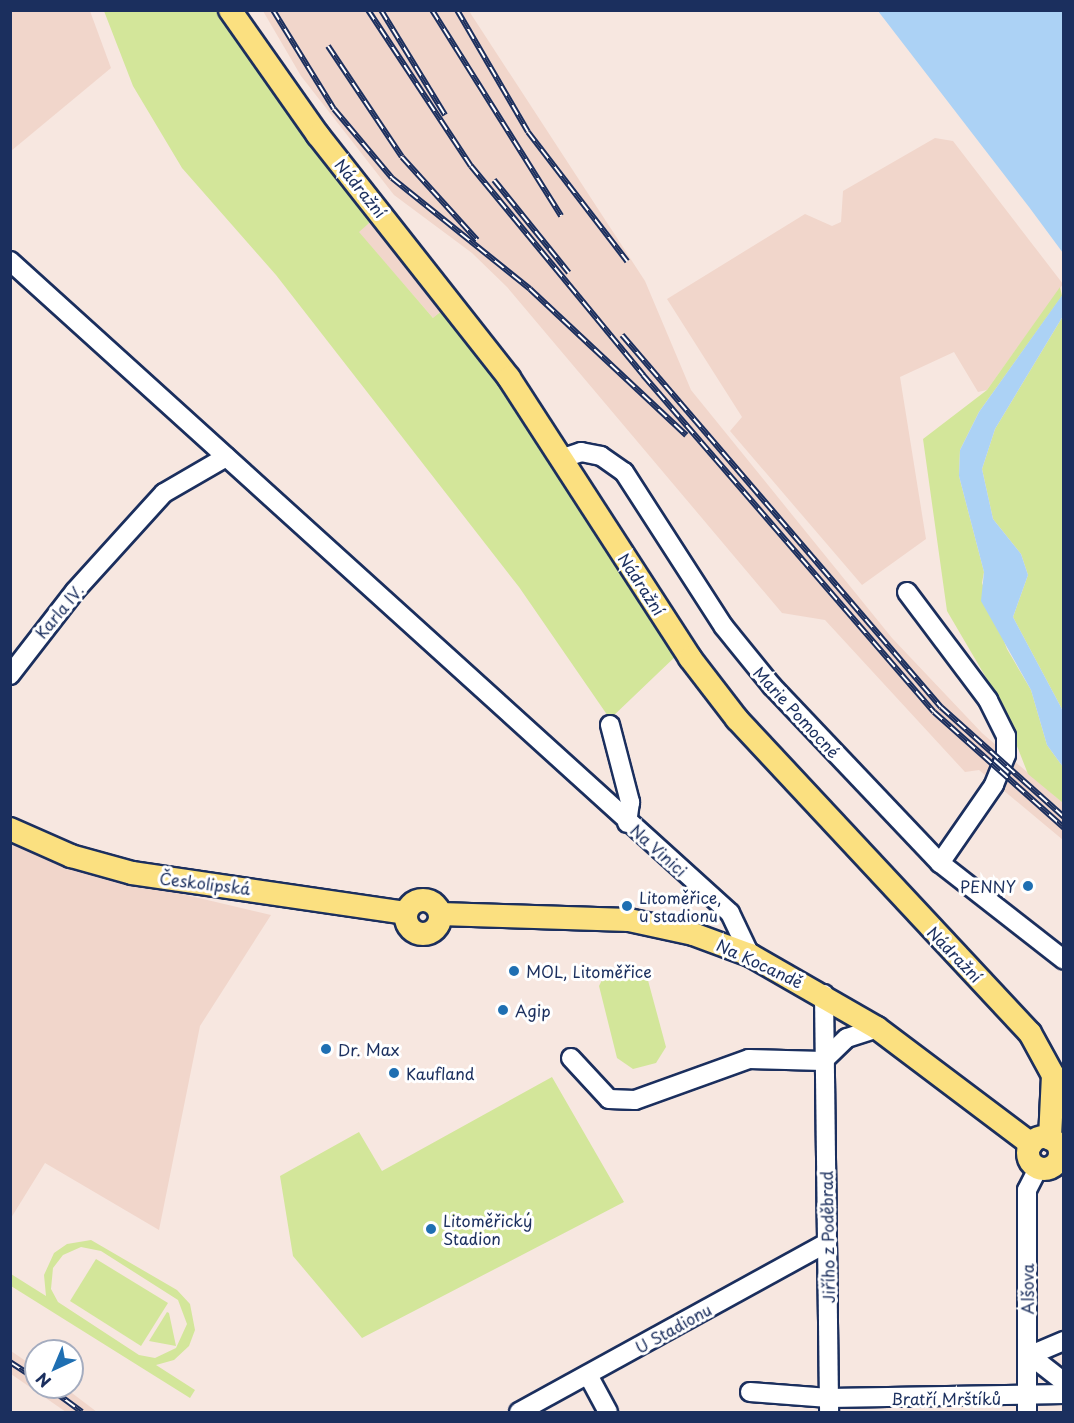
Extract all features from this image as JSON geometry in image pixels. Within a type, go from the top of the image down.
[{"type":"main road","name":"Nádražní","points":[[230,10],[318,135],[451,298],[563,458],[684,649],[737,719],[1030,1033],[1053,1075],[1041,1141]]},
{"type":"main road","name":"Českolipská","points":[[10,829],[81,859],[132,873],[405,913]]},
{"type":"main road","name":"Na Kocandě","points":[[405,913],[408,926],[423,933],[436,927],[440,914],[629,920],[693,934],[750,955],[824,994],[1041,1141]]},
{"type":"main road","points":[[1041,1141],[1059,1150],[1053,1167]]},
{"type":"street","points":[[10,261],[627,823]]},
{"type":"street","name":"Marie Pomocné","points":[[563,458],[581,452],[601,456],[624,472],[748,659],[940,863],[1064,960]]},
{"type":"street","name":"Karla IV.","points":[[10,675],[88,576],[164,493],[226,457]]},
{"type":"street","points":[[907,592],[988,700],[1006,736],[1006,755],[994,785],[940,863]]},
{"type":"street","name":"Na Vinici","points":[[610,725],[630,802],[627,823],[730,913],[750,955]]},
{"type":"street","name":"Jiřího z Poděbrad","points":[[824,994],[823,1061],[829,1405]]},
{"type":"street","points":[[571,1058],[609,1099],[635,1100],[749,1059],[823,1061],[847,1038],[877,1028]]},
{"type":"street","name":"Alšova","points":[[1026,1405],[1030,1354],[1027,1190],[1053,1167]]},
{"type":"street","name":"U Stadionu","points":[[519,1413],[827,1243]]},
{"type":"street","points":[[1064,1341],[1030,1354],[1064,1382]]},
{"type":"street","points":[[588,1375],[608,1413]]},
{"type":"street","name":"Bratří Mrštíků","points":[[750,1392],[829,1405],[1026,1405],[1064,1394]]},
{"type":"shaded area","points":[[11,10],[90,11],[111,68],[11,151]]},
{"type":"shaded area","points":[[263,11],[469,11],[645,281],[691,390],[892,638],[982,733],[1063,803],[1063,840],[979,770],[965,772],[825,620],[782,613],[507,287],[472,253],[394,195],[301,76]]},
{"type":"shaded area","points":[[935,138],[953,141],[1063,284],[987,390],[978,392],[954,352],[900,377],[926,539],[862,585],[730,431],[742,417],[667,299],[805,214],[832,226],[841,222],[843,191]]},
{"type":"shaded area","points":[[376,217],[448,306],[434,319],[358,232]]},
{"type":"shaded area","points":[[11,843],[72,868],[271,915],[200,1026],[159,1230],[45,1163],[11,1218]]},
{"type":"shaded area","points":[[11,1351],[24,1360],[24,1383],[11,1374]]},
{"type":"shaded area","points":[[47,1399],[80,1399],[97,1412],[66,1412]]},
{"type":"green space","points":[[104,11],[222,11],[376,217],[359,232],[433,318],[448,306],[504,382],[678,654],[610,719],[519,587],[276,275],[182,168],[133,86]]},
{"type":"green space","points":[[1060,287],[1062,296],[979,412],[960,450],[959,476],[984,572],[982,583],[1007,649],[1031,690],[1047,745],[1063,767],[1063,803],[1028,774],[998,698],[947,611],[923,439],[987,390]]},
{"type":"green space","points":[[1063,316],[1063,711],[1013,617],[1028,575],[1021,554],[993,519],[982,469],[995,429]]},
{"type":"green space","points":[[635,966],[646,973],[666,1047],[656,1063],[633,1069],[617,1058],[599,986],[604,976]]},
{"type":"green space","name":"Litoměřický Stadion","points":[[552,1077],[624,1202],[362,1338],[293,1256],[280,1176],[359,1132],[382,1171]]},
{"type":"green space","points":[[91,1240],[177,1290],[190,1304],[195,1330],[189,1346],[174,1360],[156,1365],[195,1390],[190,1398],[11,1286],[11,1274],[46,1296],[44,1275],[54,1253],[67,1244]],"holes":[[[81,1247],[101,1251],[178,1300],[187,1324],[176,1348],[155,1358],[139,1355],[58,1302],[51,1289],[53,1268],[63,1255]]]},
{"type":"green space","points":[[96,1259],[168,1303],[141,1346],[70,1301]]},
{"type":"green space","points":[[167,1312],[169,1313],[176,1346],[149,1341]]},
{"type":"water","points":[[878,11],[1063,11],[1063,253],[1029,207]]},
{"type":"water","points":[[1063,294],[1063,316],[995,429],[982,469],[993,519],[1021,554],[1028,575],[1013,617],[1063,711],[1063,767],[1047,745],[1031,690],[981,601],[984,572],[959,476],[960,450],[979,412]]},
{"type":"railway","points":[[273,10],[334,109],[392,178],[530,289],[686,435]]},
{"type":"railway","points":[[368,10],[471,166],[643,375],[934,712],[1064,828]]},
{"type":"railway","points":[[381,10],[445,115]]},
{"type":"railway","points":[[432,10],[561,216]]},
{"type":"railway","points":[[457,10],[528,132],[627,261]]},
{"type":"railway","points":[[328,46],[402,157],[477,240]]},
{"type":"railway","points":[[494,180],[569,273]]},
{"type":"railway","points":[[622,335],[941,707],[1064,817]]},
{"type":"railway","points":[[10,1362],[24,1371]]},
{"type":"railway","points":[[64,1399],[82,1412]]},
{"type":"place","name":"PENNY","points":[[1028,886]]},
{"type":"place","name":"Litoměřice, u stadionu","points":[[627,906]]},
{"type":"place","name":"MOL, Litoměřice","points":[[514,971]]},
{"type":"place","name":"Agip","points":[[503,1010]]},
{"type":"place","name":"Dr. Max","points":[[326,1049]]},
{"type":"place","name":"Kaufland","points":[[394,1073]]},
{"type":"place","name":"Litoměřický Stadion","points":[[431,1229]]}]
